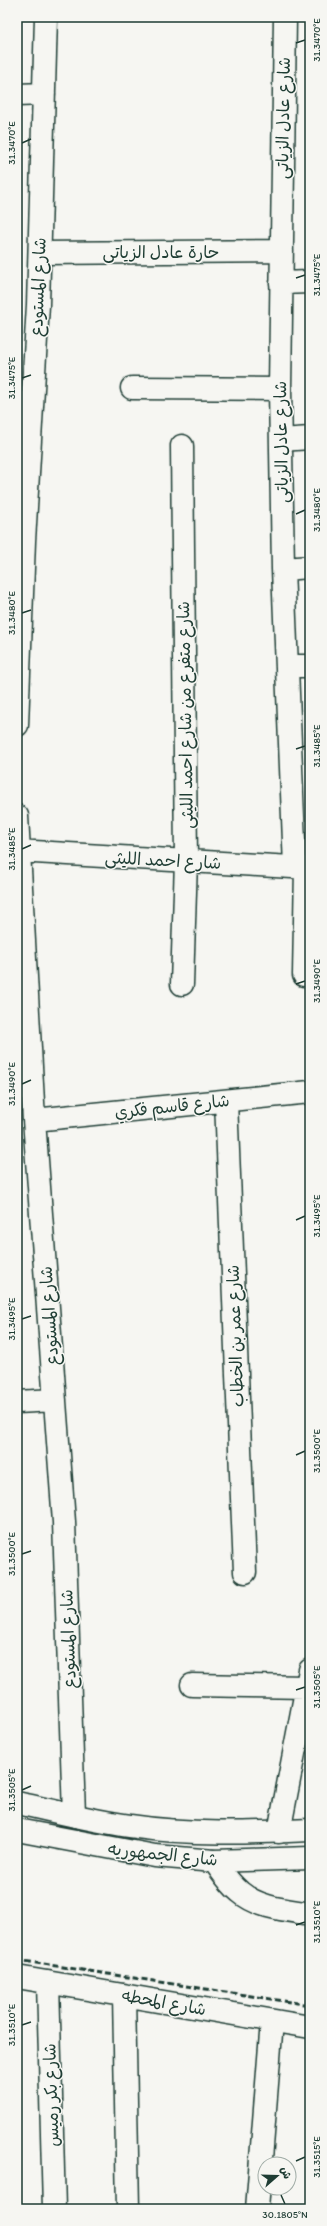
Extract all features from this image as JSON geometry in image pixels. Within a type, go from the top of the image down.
[{"type":"street","name":"شارع المستودع","points":[[17,725],[24,541],[40,252],[46,17]]},
{"type":"street","name":"شارع عادل الزياتى","points":[[285,17],[280,389],[283,569],[287,666],[304,868],[304,975]]},
{"type":"street","points":[[17,95],[44,94]]},
{"type":"street","name":"حارة عادل الزياتى","points":[[40,252],[282,251]]},
{"type":"street","points":[[281,283],[310,282]]},
{"type":"street","points":[[132,388],[280,389]]},
{"type":"street","points":[[281,440],[310,438]]},
{"type":"street","name":"شارع متفرع من شارع احمد الليثى","points":[[182,446],[186,861],[182,984]]},
{"type":"street","points":[[283,569],[310,567]]},
{"type":"street","points":[[287,666],[310,666]]},
{"type":"street","name":"شارع المستودع","points":[[17,816],[34,1120],[64,1522],[74,1815]]},
{"type":"street","name":"شارع احمد الليثى","points":[[18,851],[304,868]]},
{"type":"street","name":"شارع قاسم فكري","points":[[34,1120],[310,1092]]},
{"type":"street","name":"شارع عمر بن الخطاب","points":[[226,1101],[244,1572]]},
{"type":"street","points":[[17,1402],[55,1400]]},
{"type":"street","points":[[192,1686],[308,1678],[280,1832]]},
{"type":"street","name":"شارع الجمهوريه","points":[[17,1803],[130,1826],[217,1832],[280,1832],[310,1830]]},
{"type":"street","points":[[130,1826],[130,1852]]},
{"type":"street","name":"شارع الجمهوريه","points":[[17,1830],[130,1852],[214,1861],[310,1858]]},
{"type":"street","points":[[214,1861],[230,1883],[251,1900],[280,1909],[310,1914]]},
{"type":"street","name":"شارع المحطه","points":[[17,1977],[310,2027]]},
{"type":"street","name":"شارع بكر رميس","points":[[48,1982],[54,2209]]},
{"type":"street","points":[[124,1995],[128,2209]]},
{"type":"street","points":[[256,2209],[272,2021]]},
{"type":"railway","points":[[17,1960],[310,2005]]}]
